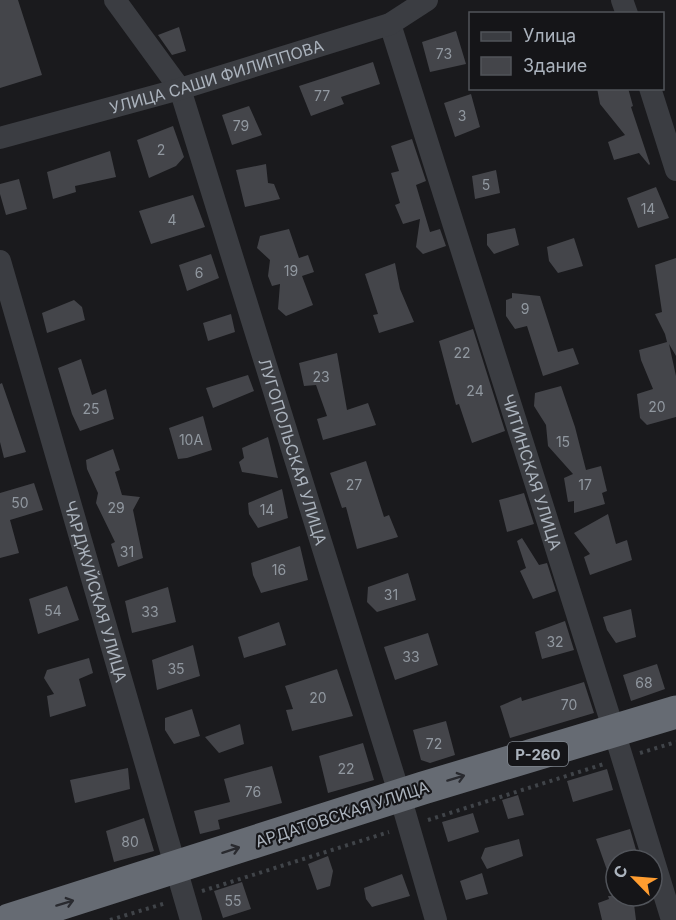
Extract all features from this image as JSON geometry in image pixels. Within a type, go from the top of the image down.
[{"type":"highway","name":"АРДАТОВСКАЯ УЛИЦА","points":[[9,920],[400,796],[676,712]]},
{"type":"street","name":"ЛУГОПОЛЬСКАЯ УЛИЦА","points":[[115,0],[180,89],[400,796],[436,920]]},
{"type":"street","name":"УЛИЦА САШИ ФИЛИППОВА","points":[[0,138],[180,89],[390,24],[427,0]]},
{"type":"street","name":"ЧИТИНСКАЯ УЛИЦА","points":[[390,24],[672,920]]},
{"type":"street","points":[[651,90],[671,137],[676,170]]},
{"type":"street","name":"ЧАРДЖУЙСКАЯ УЛИЦА","points":[[0,261],[190,920]]},
{"type":"building","points":[[0,0],[18,0],[42,75],[0,88]]},
{"type":"building","points":[[179,27],[186,51],[172,55],[158,35]]},
{"type":"building","points":[[456,31],[466,64],[430,72],[422,42]]},
{"type":"building","points":[[373,62],[380,84],[341,97],[344,104],[311,116],[299,86]]},
{"type":"building","points":[[597,90],[629,90],[633,106],[631,107],[649,165],[639,153],[614,160],[608,142],[625,135],[600,104]]},
{"type":"building","points":[[471,94],[480,127],[455,137],[444,103]]},
{"type":"building","points":[[249,106],[262,135],[232,145],[222,115]]},
{"type":"building","points":[[173,126],[184,157],[176,166],[149,178],[137,140]]},
{"type":"building","points":[[412,139],[426,181],[416,185],[430,232],[440,229],[446,246],[423,254],[416,247],[420,219],[403,224],[395,205],[400,203],[391,173],[399,171],[391,146]]},
{"type":"building","points":[[110,151],[116,177],[75,186],[76,192],[53,199],[47,172]]},
{"type":"building","points":[[266,164],[268,183],[274,184],[280,199],[245,207],[236,170]]},
{"type":"building","points":[[496,170],[500,193],[475,199],[472,176]]},
{"type":"building","points":[[19,179],[27,209],[6,215],[0,194],[0,184]]},
{"type":"building","points":[[656,187],[669,218],[638,228],[627,198]]},
{"type":"building","points":[[193,195],[205,227],[151,244],[139,211]]},
{"type":"building","points":[[515,228],[519,245],[494,254],[487,245],[487,234]]},
{"type":"building","points":[[289,229],[299,258],[308,255],[314,272],[302,276],[313,305],[286,316],[278,309],[280,284],[272,286],[268,276],[270,260],[257,248],[260,236]]},
{"type":"building","points":[[574,238],[583,266],[558,273],[549,261],[547,247]]},
{"type":"building","points":[[211,254],[219,278],[187,291],[179,265]]},
{"type":"building","points":[[676,258],[676,356],[669,344],[676,376],[676,417],[647,425],[640,418],[637,394],[653,389],[639,350],[667,342],[655,314],[662,312],[655,265]]},
{"type":"building","points":[[395,263],[400,289],[414,322],[379,333],[373,315],[378,314],[365,274]]},
{"type":"building","points":[[512,293],[540,296],[558,352],[573,348],[579,364],[543,376],[527,326],[515,329],[506,316],[506,300],[512,298]]},
{"type":"building","points":[[74,300],[82,307],[85,320],[47,333],[42,313]]},
{"type":"building","points":[[231,314],[235,332],[208,341],[203,323]]},
{"type":"building","points":[[473,329],[505,431],[472,443],[459,404],[456,405],[439,341]]},
{"type":"building","points":[[337,353],[347,410],[368,403],[376,425],[323,440],[317,419],[327,416],[316,385],[304,386],[299,363]]},
{"type":"building","points":[[81,359],[92,395],[106,389],[114,419],[80,431],[72,414],[58,368]]},
{"type":"building","points":[[248,375],[254,391],[213,408],[206,388]]},
{"type":"building","points":[[2,383],[26,452],[4,458],[0,442],[0,384]]},
{"type":"building","points":[[561,386],[586,470],[601,466],[607,491],[602,493],[605,504],[574,513],[574,501],[568,502],[564,478],[573,474],[548,446],[546,425],[534,406],[535,393]]},
{"type":"building","points":[[203,416],[212,450],[178,459],[169,428]]},
{"type":"building","points":[[268,437],[278,478],[242,472],[239,462],[244,458],[242,448]]},
{"type":"building","points":[[113,449],[120,470],[115,472],[122,495],[140,497],[133,510],[143,558],[118,567],[111,544],[115,542],[96,503],[98,493],[87,469],[86,460]]},
{"type":"building","points":[[366,461],[384,517],[389,515],[398,537],[357,549],[346,507],[342,508],[330,473]]},
{"type":"building","points":[[34,483],[43,510],[10,520],[19,553],[0,558],[0,493]]},
{"type":"building","points":[[282,489],[288,518],[258,528],[249,514],[248,503]]},
{"type":"building","points":[[524,493],[534,524],[507,532],[499,500]]},
{"type":"building","points":[[608,514],[616,544],[627,540],[632,560],[590,575],[584,557],[590,554],[574,533]]},
{"type":"building","points":[[522,538],[539,565],[547,563],[556,591],[533,599],[520,571],[526,568],[517,541]]},
{"type":"building","points":[[300,546],[308,580],[261,593],[253,575],[251,563]]},
{"type":"building","points":[[408,573],[416,600],[377,612],[367,602],[368,587]]},
{"type":"building","points":[[67,586],[79,620],[38,634],[29,599]]},
{"type":"building","points":[[168,587],[176,622],[132,633],[125,601]]},
{"type":"building","points":[[631,609],[636,637],[616,643],[607,630],[603,617]]},
{"type":"building","points":[[565,621],[574,650],[542,659],[535,632]]},
{"type":"building","points":[[279,622],[286,645],[244,658],[238,637]]},
{"type":"building","points":[[428,633],[438,665],[395,680],[384,647]]},
{"type":"building","points":[[193,645],[200,676],[157,690],[152,660]]},
{"type":"building","points":[[89,658],[93,673],[79,679],[86,706],[50,717],[47,696],[54,694],[44,678],[47,670]]},
{"type":"building","points":[[657,664],[665,689],[631,701],[623,675]]},
{"type":"building","points":[[337,669],[353,716],[292,731],[286,710],[293,709],[285,686]]},
{"type":"building","points":[[584,682],[594,713],[510,738],[500,706],[521,697],[522,701]]},
{"type":"building","points":[[192,709],[200,736],[174,744],[165,730],[165,718]]},
{"type":"building","points":[[446,721],[455,755],[430,763],[421,760],[413,730]]},
{"type":"building","points":[[240,724],[244,744],[219,753],[205,737]]},
{"type":"building","points":[[363,743],[374,780],[328,793],[319,756]]},
{"type":"building","points":[[272,766],[282,803],[218,820],[220,829],[200,834],[194,811],[230,802],[224,779]]},
{"type":"building","points":[[128,768],[130,789],[75,803],[70,780]]},
{"type":"building","points":[[607,769],[613,790],[573,802],[567,781]]},
{"type":"building","points":[[518,795],[524,815],[508,819],[502,800]]},
{"type":"building","points":[[473,813],[479,832],[448,842],[442,822]]},
{"type":"building","points":[[144,818],[154,851],[114,862],[106,831]]},
{"type":"building","points":[[630,829],[636,848],[604,848],[604,862],[596,839]]},
{"type":"building","points":[[519,839],[523,856],[487,869],[481,858],[485,848]]},
{"type":"building","points":[[328,856],[333,871],[330,886],[317,890],[308,864]]},
{"type":"building","points":[[482,873],[488,894],[466,900],[460,881]]},
{"type":"building","points":[[402,874],[410,896],[372,907],[366,899],[364,888]]},
{"type":"building","points":[[242,882],[251,909],[223,918],[214,891]]},
{"type":"building","points":[[604,901],[604,908],[634,908],[636,920],[602,920],[598,903]]}]
